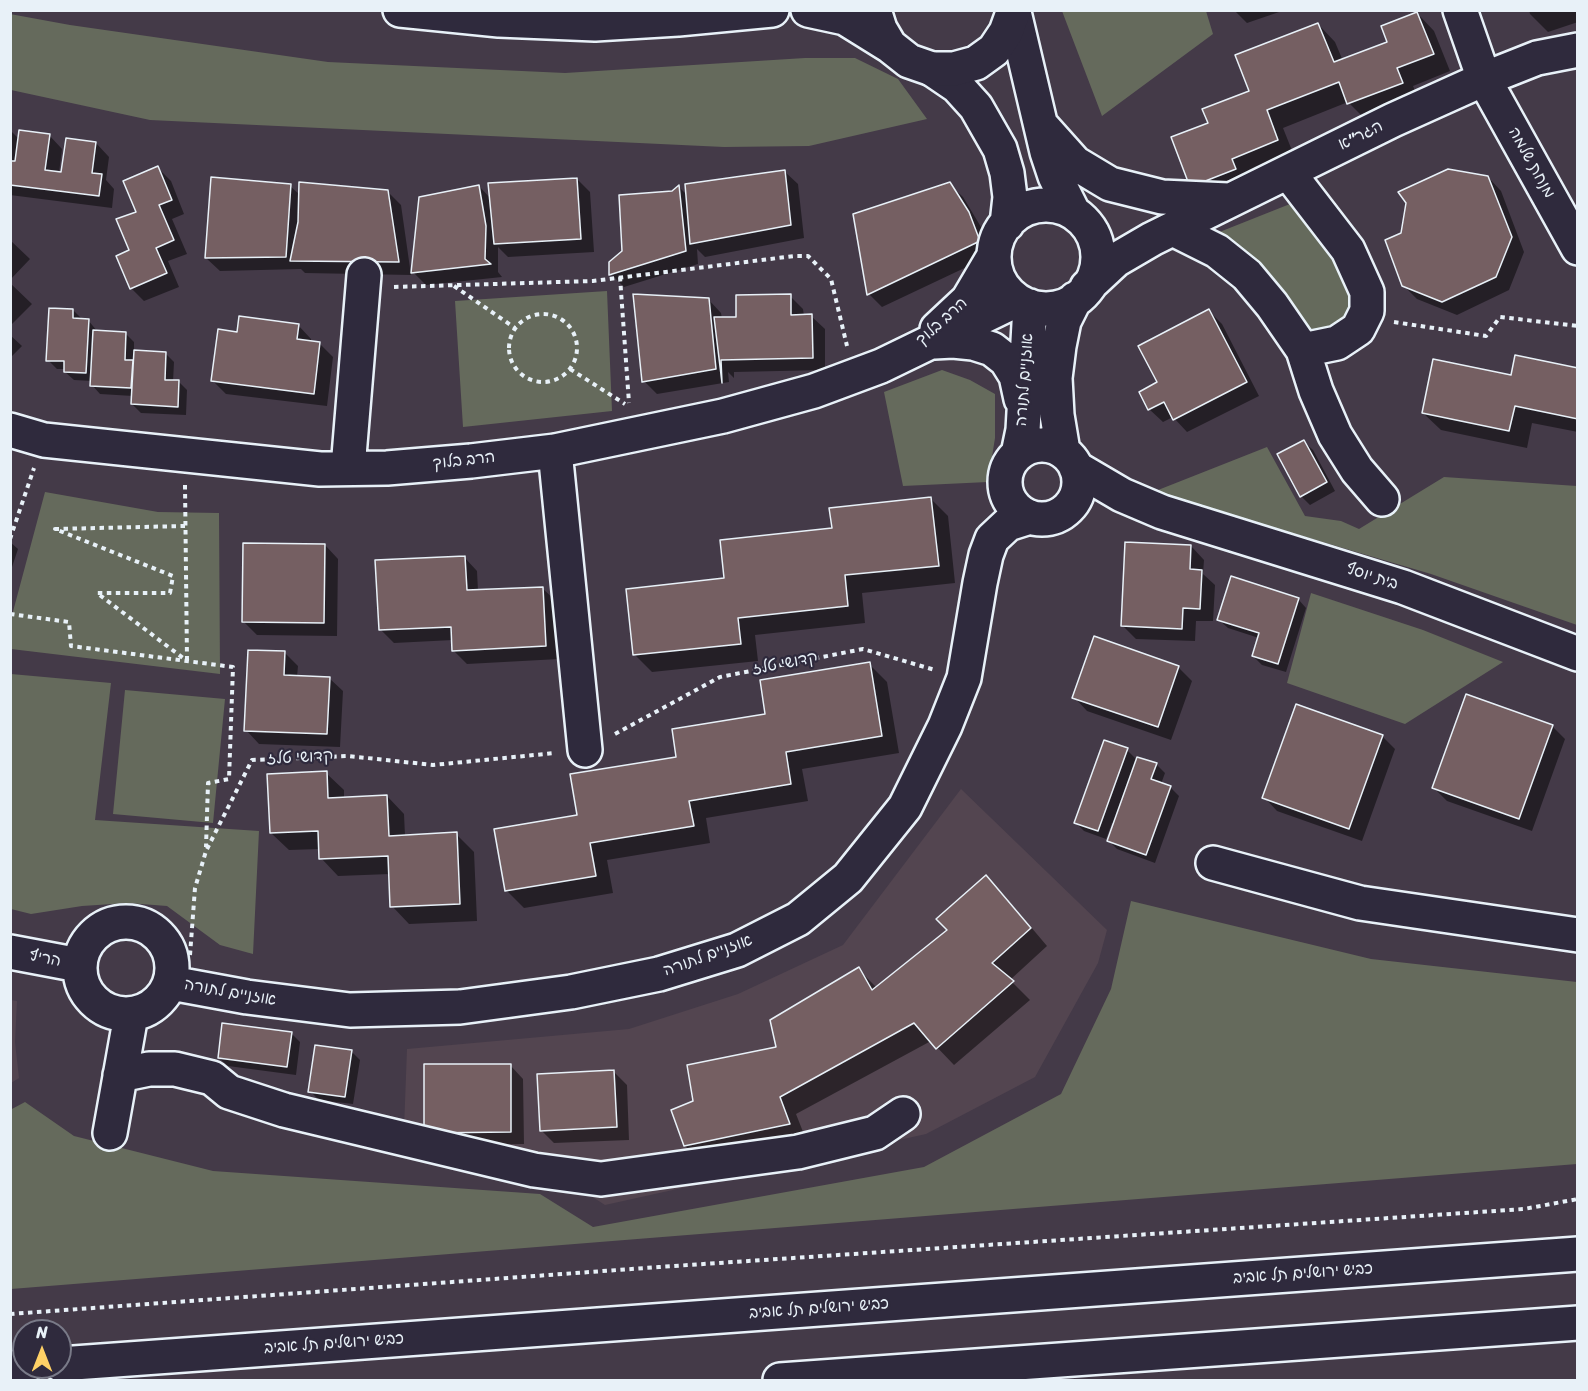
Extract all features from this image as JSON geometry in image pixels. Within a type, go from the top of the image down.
[{"type":"main road","points":[[400,10],[499,20],[595,24],[772,10]]},
{"type":"main road","points":[[808,10],[845,18],[891,46],[909,61],[932,69],[957,86],[976,107],[1000,149],[1007,173],[1010,197],[1007,224]]},
{"type":"main road","points":[[874,10],[880,29],[891,46]]},
{"type":"main road","name":"מנחת שלמה","points":[[1460,10],[1484,79],[1578,248]]},
{"type":"main road","points":[[932,69],[954,69],[976,63],[994,50],[1006,32],[1014,11]]},
{"type":"main road","points":[[1014,11],[1055,176],[1073,212],[1086,224],[1095,239],[1098,257],[1095,274],[1081,293],[1069,304],[1051,309],[1023,304],[1005,290],[997,274],[994,256],[1000,233],[1011,219],[1023,211],[1040,206],[1056,206],[1073,212]]},
{"type":"main road","name":"הגר\"א","points":[[1081,293],[1116,260],[1163,234],[1393,120],[1537,58],[1578,50]]},
{"type":"main road","points":[[1041,125],[1075,163],[1110,184],[1162,197],[1232,200]]},
{"type":"main road","points":[[1288,172],[1352,258],[1367,292],[1367,311],[1358,329],[1337,343],[1303,350]]},
{"type":"main road","points":[[1163,234],[1216,251],[1247,275],[1272,305],[1303,350],[1316,391],[1335,435],[1357,470],[1382,499]]},
{"type":"main road","name":"הגר\"א","points":[[1095,239],[1134,243],[1163,234]]},
{"type":"main road","name":"הרב בלוך","points":[[918,348],[968,300],[994,256]]},
{"type":"main road","points":[[348,468],[363,281]]},
{"type":"main road","name":"אוזניים לתורה","points":[[1069,459],[1057,414],[1055,378],[1064,321],[1081,293]]},
{"type":"main road","name":"הרב בלוך","points":[[10,430],[44,440],[320,469],[440,464],[555,451],[723,416],[814,391],[1023,304]]},
{"type":"main road","name":"אוזניים לתורה","points":[[1018,454],[1024,410],[1023,304]]},
{"type":"main road","points":[[918,348],[963,342],[992,349],[1006,360],[1016,376],[1024,410]]},
{"type":"main road","points":[[1069,459],[1078,478],[1075,498],[1069,508],[1045,516],[1012,506],[1004,484],[1010,462],[1028,448],[1040,446],[1069,459],[1122,495],[1162,512]]},
{"type":"main road","points":[[555,451],[585,750]]},
{"type":"main road","name":"אוזניים לתורה","points":[[179,984],[247,998],[350,1010],[460,1006],[571,992],[659,974],[737,950],[798,918],[848,878],[905,807],[945,726],[964,678],[986,555],[992,539],[1008,524],[1045,516],[1117,510],[1162,512]]},
{"type":"main road","name":"בית יוסף","points":[[1162,512],[1402,586],[1578,654]]},
{"type":"main road","points":[[1213,863],[1360,903],[1578,935]]},
{"type":"main road","points":[[120,922],[137,922],[161,937],[170,951],[179,984],[147,1011],[131,1015],[114,1014],[100,1008],[88,996],[81,981],[79,965],[83,950],[92,936],[105,927],[120,922]]},
{"type":"main road","name":"הריף","points":[[10,952],[79,965]]},
{"type":"main road","points":[[110,1133],[131,1015]]},
{"type":"main road","points":[[120,1075],[149,1069],[175,1069],[212,1078],[229,1092],[284,1110],[534,1170],[601,1179],[798,1152],[875,1133],[903,1114]]},
{"type":"main road","name":"כביש ירושלים תל אביב","points":[[72,1363],[1578,1254]]},
{"type":"main road","points":[[780,1380],[1578,1323]]},
{"type":"path","points":[[363,281],[454,285],[593,281],[808,256],[831,279],[854,376]]},
{"type":"path","points":[[570,369],[629,406],[620,277]]},
{"type":"path","points":[[454,285],[516,327]]},
{"type":"path","points":[[536,314],[548,314],[566,322],[574,332],[577,342],[577,354],[570,369],[552,382],[540,382],[521,375],[513,366],[509,355],[509,342],[516,327],[525,319],[536,314]]},
{"type":"path","points":[[1364,318],[1486,336],[1500,317],[1578,326]]},
{"type":"path","points":[[10,539],[44,440]]},
{"type":"path","points":[[184,456],[187,661]]},
{"type":"path","points":[[185,526],[55,529],[173,576],[170,593],[97,593],[187,661]]},
{"type":"path","points":[[10,614],[69,622],[71,646],[233,667],[229,779],[208,783],[206,851]]},
{"type":"path","name":"קדושי טלז","points":[[179,984],[195,888],[206,851],[252,760],[348,756],[433,765],[585,750],[720,676],[862,649],[964,678]]},
{"type":"path","points":[[10,1314],[659,1267],[1513,1210],[1578,1199]]},
{"type":"shaded area","points":[[961,789],[1107,930],[1098,963],[1035,1077],[926,1134],[605,1205],[522,1152],[404,1129],[407,1049],[629,1029],[738,994],[843,945]]},
{"type":"shaded area","points":[[11,1000],[17,1001],[15,1042],[19,1078],[11,1083]]},
{"type":"green space","points":[[1062,11],[1206,11],[1213,34],[1102,116]]},
{"type":"green space","points":[[10,14],[70,25],[328,62],[565,73],[805,58],[855,58],[898,79],[927,119],[809,146],[724,147],[150,120],[11,90]]},
{"type":"green space","points":[[1295,202],[1337,257],[1354,295],[1348,320],[1332,331],[1308,336],[1217,233]]},
{"type":"green space","points":[[607,291],[612,411],[463,427],[455,301]]},
{"type":"green space","points":[[942,370],[970,380],[995,394],[995,438],[988,482],[903,486],[884,392]]},
{"type":"green space","points":[[1267,447],[1305,516],[1341,521],[1359,529],[1444,477],[1577,486],[1577,625],[1431,574],[1153,492]]},
{"type":"green space","points":[[45,492],[158,512],[219,513],[220,674],[11,649],[11,619]]},
{"type":"green space","points":[[1311,593],[1423,630],[1503,662],[1405,724],[1287,683]]},
{"type":"green space","points":[[11,674],[111,683],[95,820],[259,831],[253,954],[220,945],[167,906],[128,903],[82,906],[31,914],[11,909]]},
{"type":"green space","points":[[125,690],[225,699],[213,823],[113,814]]},
{"type":"green space","points":[[1131,901],[1371,959],[1577,982],[1577,1164],[11,1289],[10,1110],[25,1102],[74,1136],[213,1171],[540,1194],[593,1227],[924,1167],[1061,1094],[1111,989]]},
{"type":"building","points":[[1417,12],[1434,54],[1397,68],[1403,83],[1347,104],[1339,82],[1267,110],[1278,140],[1232,159],[1236,169],[1190,187],[1171,137],[1208,123],[1202,109],[1249,91],[1235,55],[1318,23],[1334,62],[1387,42],[1381,26]]},
{"type":"building","points":[[19,130],[50,134],[45,170],[61,172],[66,138],[96,142],[92,173],[102,174],[99,196],[10,185],[10,161],[15,161]]},
{"type":"building","points":[[158,166],[172,200],[159,205],[174,240],[156,248],[167,273],[130,289],[116,256],[129,250],[116,219],[136,212],[123,181]]},
{"type":"building","points":[[1448,169],[1488,176],[1512,237],[1496,277],[1442,302],[1402,286],[1385,240],[1401,233],[1406,203],[1398,192]]},
{"type":"building","points":[[785,170],[791,225],[690,244],[685,184]]},
{"type":"building","points":[[211,177],[291,184],[286,257],[205,258]]},
{"type":"building","points":[[577,178],[581,239],[494,244],[488,183]]},
{"type":"building","points":[[299,182],[388,190],[399,262],[290,261],[298,222]]},
{"type":"building","points":[[950,182],[969,212],[980,241],[867,295],[853,214]]},
{"type":"building","points":[[479,185],[486,226],[485,259],[491,264],[411,273],[419,197]]},
{"type":"building","points":[[679,185],[686,251],[609,275],[609,262],[622,251],[619,195],[672,191]]},
{"type":"building","points":[[633,294],[709,298],[716,369],[642,382]]},
{"type":"building","points":[[791,294],[791,315],[812,314],[813,358],[721,360],[722,383],[714,317],[736,317],[736,295]]},
{"type":"building","points":[[49,308],[73,309],[73,318],[89,319],[86,373],[64,372],[64,361],[46,361]]},
{"type":"building","points":[[1209,309],[1247,382],[1173,420],[1164,402],[1148,410],[1139,392],[1157,382],[1138,346]]},
{"type":"building","points":[[239,316],[299,324],[297,339],[320,342],[314,394],[211,381],[218,329],[237,332]]},
{"type":"building","points":[[93,330],[126,332],[125,360],[133,360],[131,388],[90,386]]},
{"type":"building","points":[[134,350],[166,352],[165,380],[179,380],[178,407],[131,404]]},
{"type":"building","points":[[1515,355],[1578,368],[1578,419],[1515,406],[1509,431],[1422,413],[1433,359],[1511,375]]},
{"type":"building","points":[[1304,440],[1327,482],[1300,497],[1277,454]]},
{"type":"building","points":[[931,497],[939,566],[845,575],[848,606],[738,618],[741,644],[633,655],[626,589],[724,578],[720,540],[832,528],[829,508]]},
{"type":"building","points":[[1125,542],[1191,545],[1190,569],[1202,570],[1200,609],[1183,608],[1182,629],[1121,626]]},
{"type":"building","points":[[243,543],[325,544],[324,623],[242,622]]},
{"type":"building","points":[[465,556],[467,590],[543,587],[546,646],[452,651],[451,627],[379,630],[375,560]]},
{"type":"building","points":[[1231,576],[1299,598],[1278,664],[1252,656],[1259,633],[1217,620]]},
{"type":"building","points":[[1094,636],[1179,666],[1158,727],[1072,698]]},
{"type":"building","points":[[248,650],[285,651],[284,675],[330,677],[327,734],[244,731]]},
{"type":"building","points":[[870,662],[882,736],[786,752],[791,784],[689,801],[694,826],[590,843],[596,876],[505,891],[494,829],[577,815],[570,774],[676,757],[672,729],[765,714],[760,680]]},
{"type":"building","points":[[1466,694],[1553,725],[1519,819],[1432,788]]},
{"type":"building","points":[[1296,704],[1383,735],[1349,829],[1262,798]]},
{"type":"building","points":[[1104,740],[1128,748],[1098,831],[1074,823]]},
{"type":"building","points":[[1137,757],[1157,763],[1151,779],[1171,786],[1146,855],[1107,841]]},
{"type":"building","points":[[327,771],[328,798],[387,795],[389,836],[457,832],[460,904],[390,907],[388,856],[319,859],[318,831],[270,833],[267,774]]},
{"type":"building","points":[[986,875],[1031,928],[992,963],[1014,981],[936,1049],[914,1023],[780,1097],[790,1124],[684,1146],[671,1110],[693,1101],[687,1065],[776,1047],[770,1020],[859,967],[872,990],[947,930],[936,919]]},
{"type":"building","points":[[222,1023],[292,1032],[287,1067],[218,1058]]},
{"type":"building","points":[[315,1045],[352,1050],[345,1097],[308,1092]]},
{"type":"building","points":[[424,1064],[511,1064],[511,1132],[424,1133]]},
{"type":"building","points":[[614,1070],[617,1127],[540,1131],[537,1074]]}]
